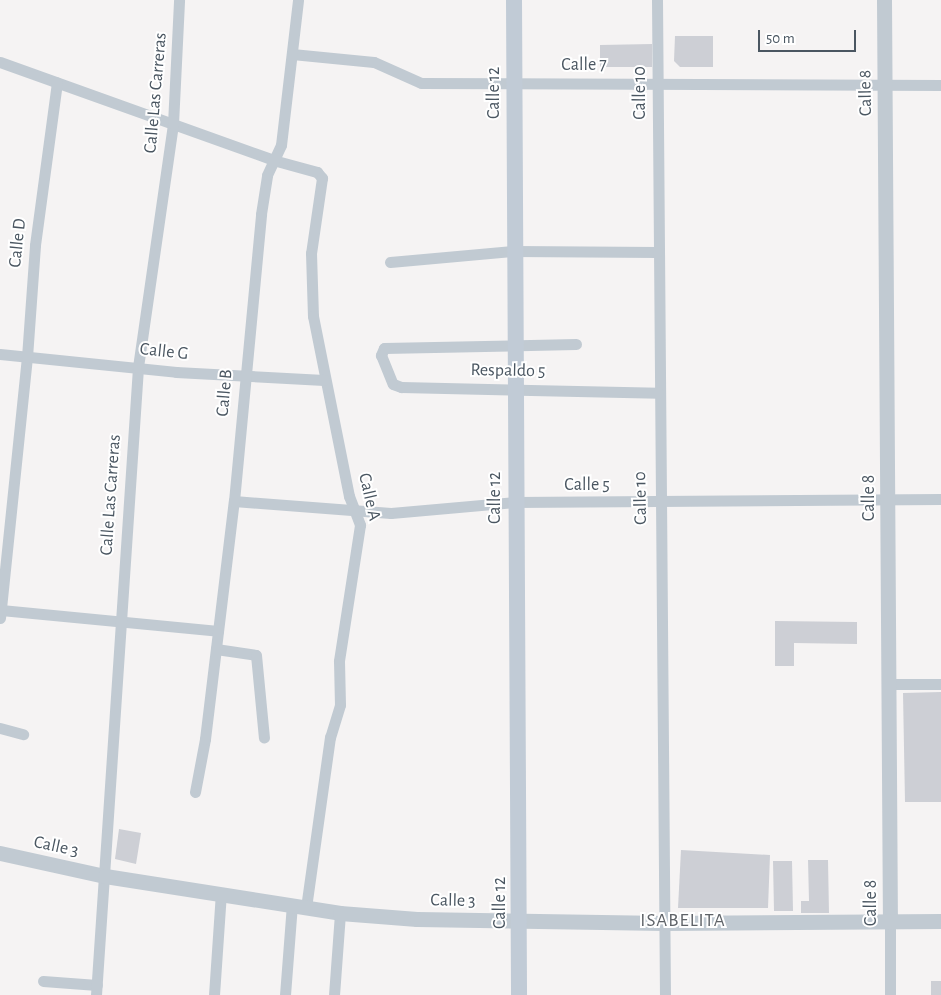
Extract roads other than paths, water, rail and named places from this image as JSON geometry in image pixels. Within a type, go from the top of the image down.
[{"type":"main road","name":"Calle 12","points":[[514,0],[514,502],[521,921],[519,995]]},
{"type":"street","name":"Calle Las Carreras","points":[[96,990],[105,876],[119,623],[138,367],[173,124],[179,0]]},
{"type":"street","name":"Calle B","points":[[195,792],[205,739],[234,501],[244,376],[261,214],[267,175],[281,145],[298,0]]},
{"type":"street","name":"Calle 10","points":[[657,0],[658,503],[664,995]]},
{"type":"street","name":"Calle 8","points":[[884,0],[890,995]]},
{"type":"street","name":"Calle 7","points":[[292,54],[374,62],[421,82],[941,85]]},
{"type":"street","name":"Calle A","points":[[0,62],[273,160],[317,172],[322,178],[311,253],[313,316],[324,380],[349,496],[356,509],[360,527],[338,665],[340,705],[330,736],[285,995]]},
{"type":"street","name":"Calle D","points":[[0,614],[27,357],[34,245],[58,82]]},
{"type":"street","points":[[390,262],[514,251],[657,252]]},
{"type":"street","points":[[514,347],[576,344]]},
{"type":"street","name":"Respaldo 5","points":[[514,347],[384,348],[380,355],[396,386],[658,393]]},
{"type":"street","name":"Calle G","points":[[0,354],[244,376],[324,380]]},
{"type":"street","name":"Calle 5","points":[[234,501],[391,513],[514,502],[658,503],[941,499]]},
{"type":"street","points":[[0,614],[218,631]]},
{"type":"street","points":[[216,649],[256,655],[264,738]]},
{"type":"street","points":[[888,684],[941,684]]},
{"type":"street","points":[[0,728],[23,734]]},
{"type":"street","name":"Calle 3","points":[[0,853],[105,876],[340,913],[417,919],[664,923],[941,921]]},
{"type":"street","points":[[214,995],[221,893]]},
{"type":"street","points":[[334,995],[340,913]]},
{"type":"street","points":[[43,981],[96,990]]},
{"type":"district","name":"ISABELITA","points":[[683,921]]}]
